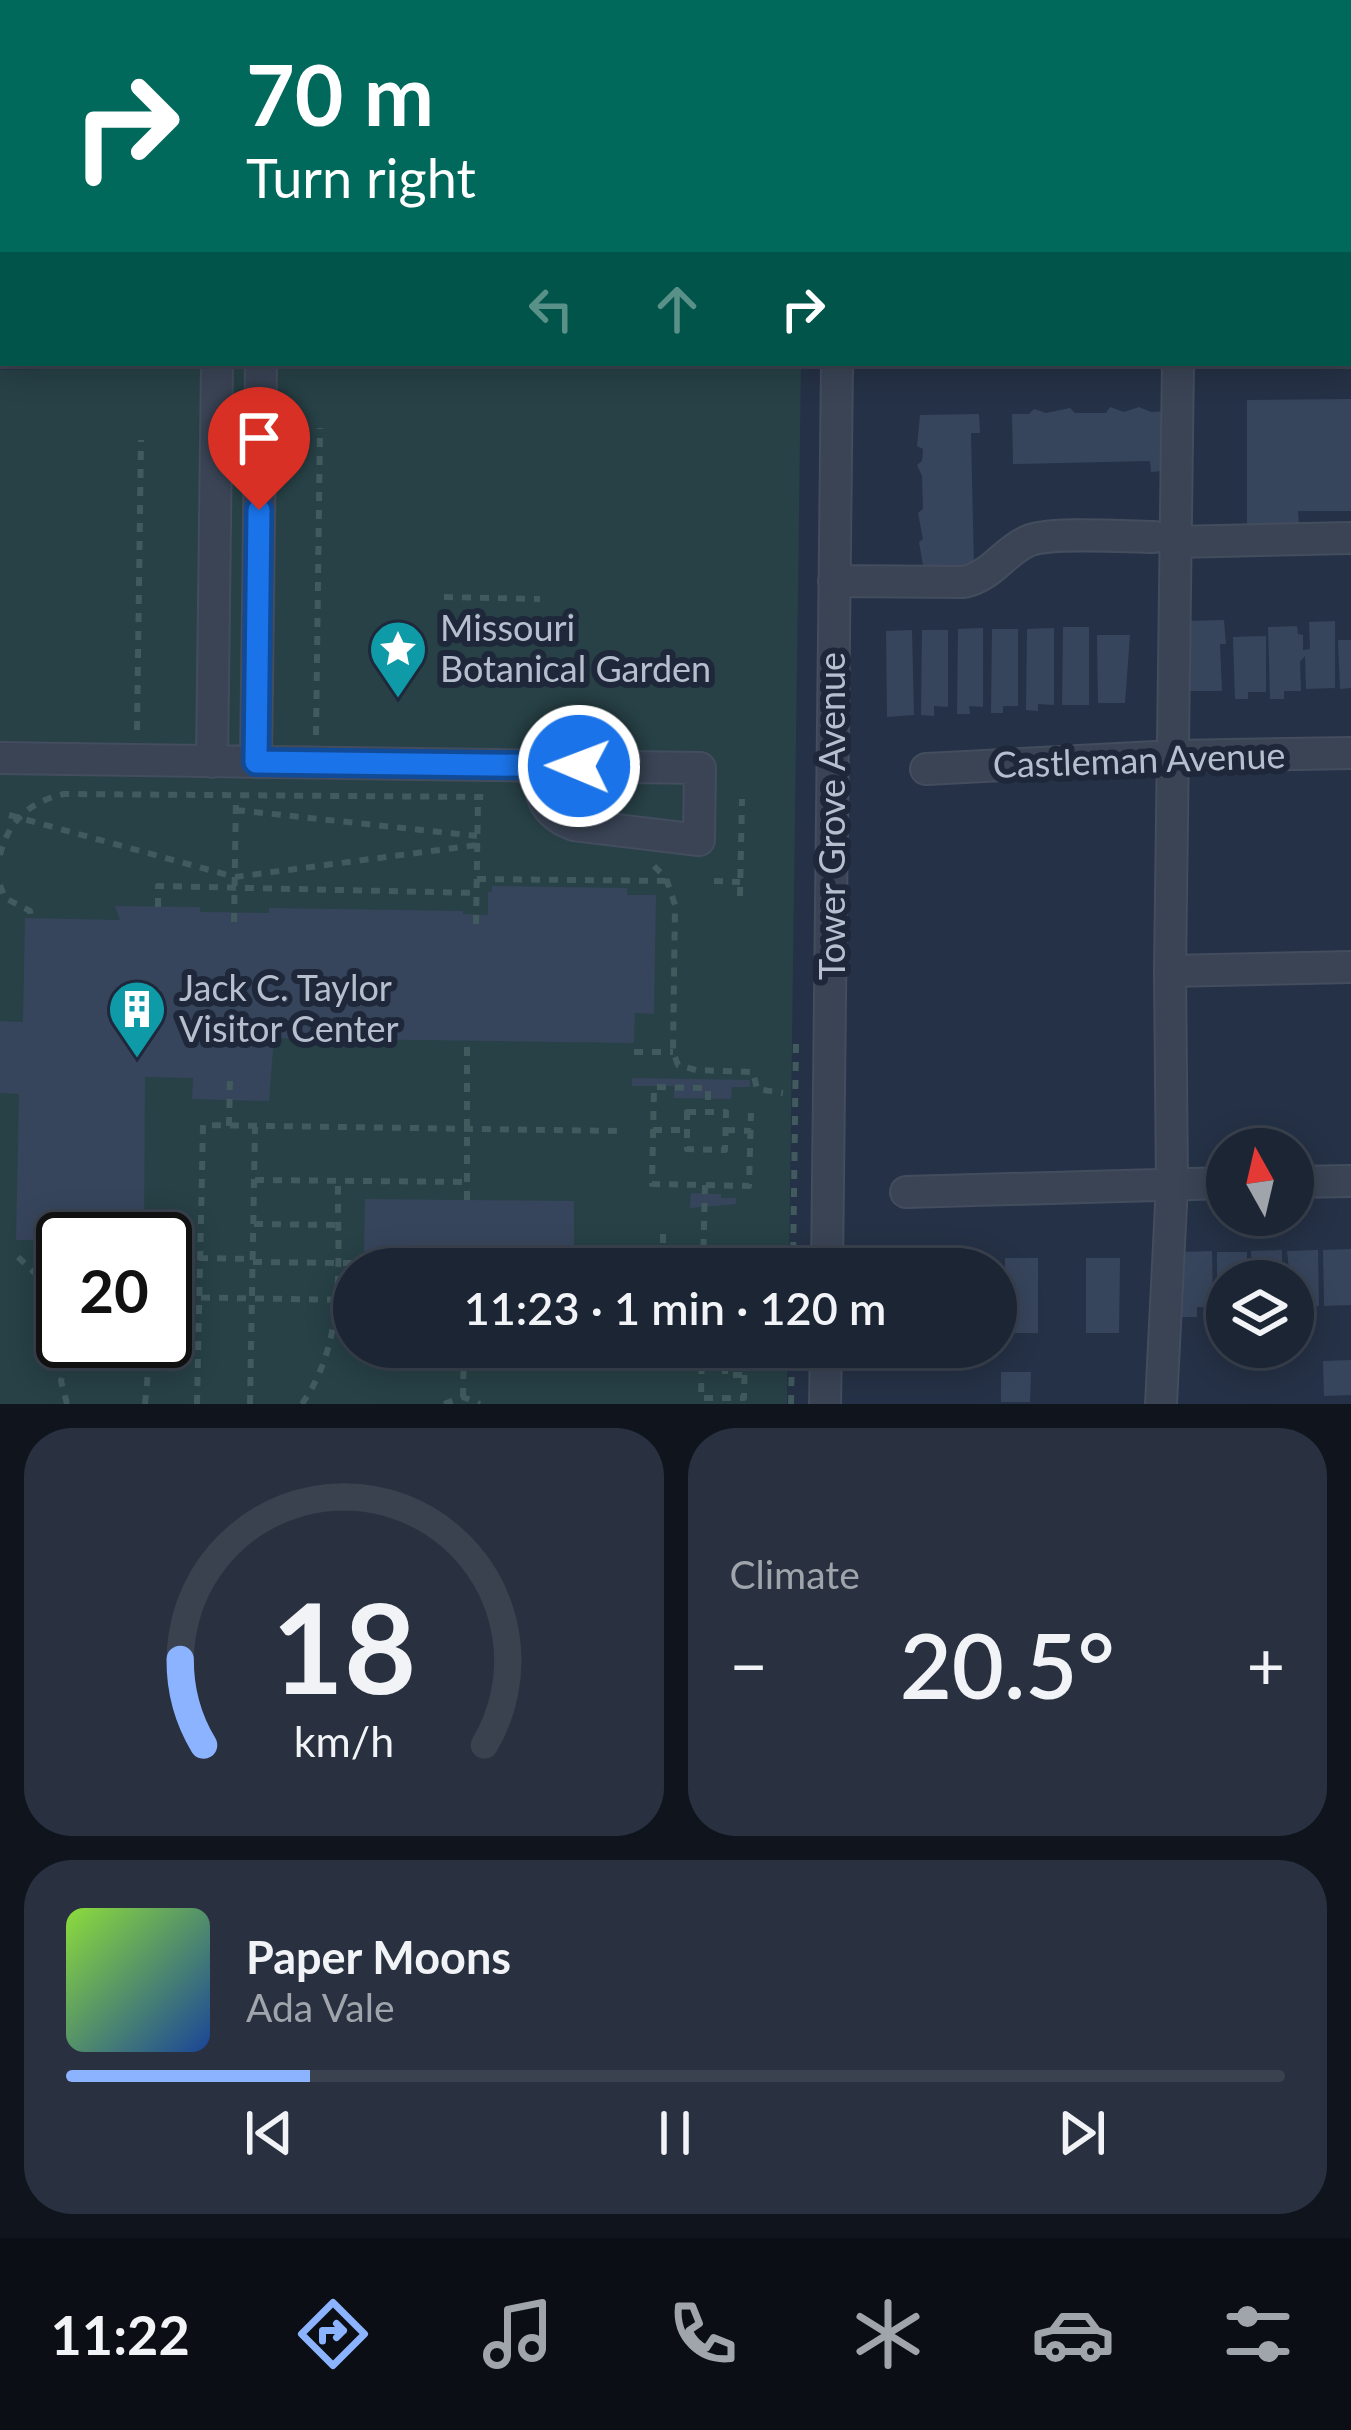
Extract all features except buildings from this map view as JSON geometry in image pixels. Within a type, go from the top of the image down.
[{"type":"street","points":[[212,762],[217,366]]},
{"type":"street","points":[[256,762],[261,366]]},
{"type":"street","name":"Tower Grove Avenue","points":[[827,1248],[837,366]]},
{"type":"street","points":[[1161,1404],[1172,1185],[1174,756],[1165,540],[1178,366]]},
{"type":"street","points":[[834,581],[980,579],[1036,538],[1351,538]]},
{"type":"street","name":"Castleman Avenue","points":[[926,769],[1174,756],[1351,753]]},
{"type":"street","points":[[8,788],[212,762],[256,762],[700,768],[699,840],[560,820],[542,799],[539,766]]},
{"type":"street","points":[[1170,971],[1351,967]]},
{"type":"street","points":[[1314,1181],[1351,1180]]},
{"type":"street","points":[[906,1192],[1206,1184]]},
{"type":"street","points":[[825,1404],[826,1368]]},
{"type":"path","points":[[316,745],[320,428]]},
{"type":"path","points":[[137,739],[141,440]]},
{"type":"path","points":[[444,597],[540,599]]},
{"type":"path","points":[[443,680],[540,681]]},
{"type":"path","points":[[8,788],[37,803],[64,794],[478,800],[476,924]]},
{"type":"path","points":[[0,854],[8,788]]},
{"type":"path","points":[[8,788],[235,877],[477,840]]},
{"type":"path","points":[[234,922],[236,797]]},
{"type":"path","points":[[740,896],[742,799]]},
{"type":"path","points":[[236,810],[477,840]]},
{"type":"path","points":[[477,879],[675,881]]},
{"type":"path","points":[[714,881],[740,882]]},
{"type":"path","points":[[0,885],[5,898],[30,911],[31,918]]},
{"type":"path","points":[[158,907],[158,886],[477,893]]},
{"type":"path","points":[[675,905],[673,1052],[678,1065],[753,1072],[757,1089],[783,1093]]},
{"type":"path","points":[[467,1040],[467,1200]]},
{"type":"path","points":[[634,1052],[673,1052]]},
{"type":"path","points":[[229,1126],[230,1078]]},
{"type":"path","points":[[708,1112],[708,1088],[654,1087],[652,1184],[749,1186],[751,1113]]},
{"type":"path","points":[[687,1112],[726,1112],[725,1150],[687,1149],[687,1130],[687,1112]]},
{"type":"path","points":[[197,1404],[202,1125],[618,1131]]},
{"type":"path","points":[[250,1404],[256,1127]]},
{"type":"path","points":[[653,1130],[687,1130]]},
{"type":"path","points":[[726,1130],[751,1131]]},
{"type":"path","points":[[255,1180],[467,1182]]},
{"type":"path","points":[[337,1248],[338,1181]]},
{"type":"path","points":[[704,1185],[704,1248]]},
{"type":"path","points":[[254,1224],[338,1225]]},
{"type":"path","points":[[663,1234],[663,1248]]},
{"type":"path","points":[[18,1257],[36,1274]]},
{"type":"path","points":[[199,1258],[333,1262]]},
{"type":"path","points":[[192,1299],[333,1300]]},
{"type":"path","points":[[302,1404],[323,1371],[333,1332]]},
{"type":"path","points":[[64,1368],[61,1381],[68,1404]]},
{"type":"path","points":[[145,1404],[149,1368]]},
{"type":"path","points":[[463,1396],[464,1368]]},
{"type":"path","points":[[702,1368],[701,1398],[724,1401],[744,1398],[745,1368]]},
{"type":"path","points":[[725,1368],[725,1375],[745,1375]]},
{"type":"path","points":[[791,1404],[792,1368]]},
{"type":"path","points":[[444,1404],[463,1396],[480,1404]]},
{"type":"green space","name":"Missouri Botanical Garden","points":[[801,366],[789,1248],[333,1248],[333,1368],[787,1368],[787,1404],[0,1404],[0,370]]},
{"type":"place","name":"Missouri Botanical Garden","points":[[398,700]]},
{"type":"place","name":"Jack C. Taylor Visitor Center","points":[[137,1060]]},
{"type":"route","points":[[259,510],[256,762],[579,766]]}]
